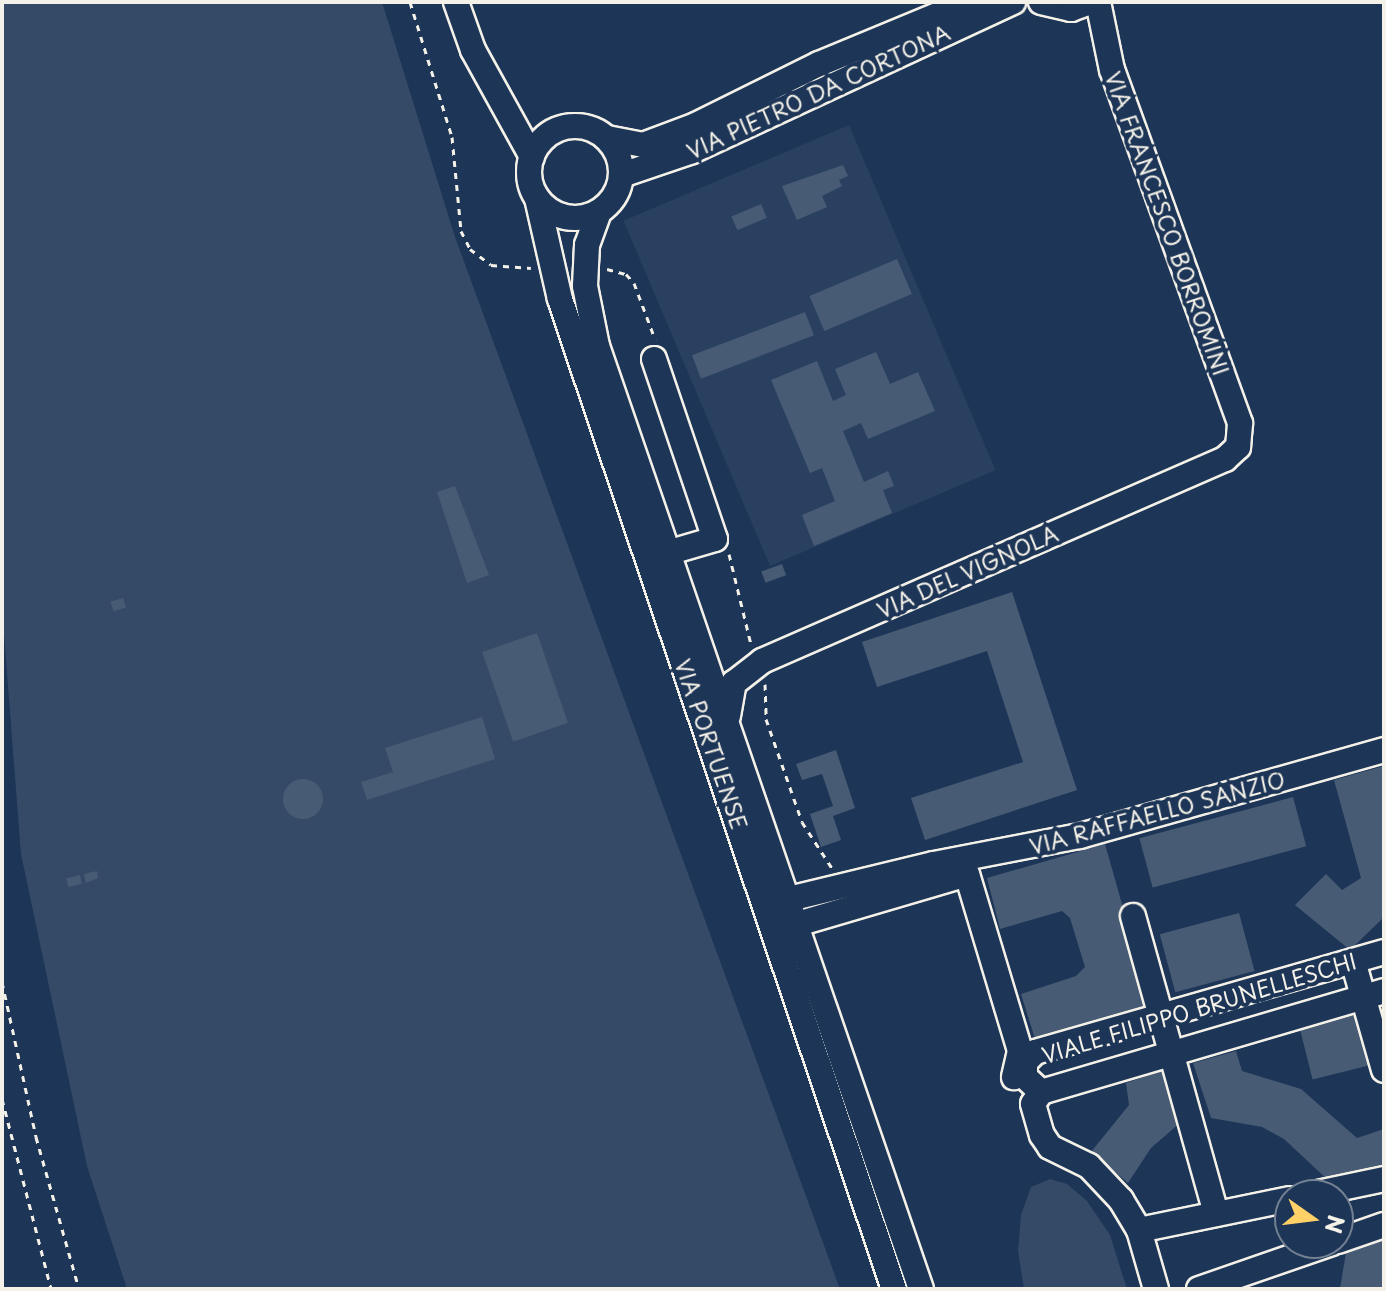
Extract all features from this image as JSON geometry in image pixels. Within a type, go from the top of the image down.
[{"type":"street","points":[[456,2],[473,50],[532,157]]},
{"type":"street","name":"VIA PIETRO DA CORTONA","points":[[607,138],[643,145],[696,125],[819,64],[969,2]]},
{"type":"street","name":"VIA PIETRO DA CORTONA","points":[[622,175],[692,151],[1013,2]]},
{"type":"street","points":[[1041,2],[1071,9],[1090,2]]},
{"type":"street","name":"VIA FRANCESCO BORROMINI","points":[[1098,2],[1112,70],[1240,423],[1240,442]]},
{"type":"street","points":[[494,90],[534,120],[564,127],[590,128],[607,138],[618,154],[622,175],[615,197],[599,212],[565,218],[537,198],[529,174],[532,157],[543,139],[564,127]]},
{"type":"street","name":"VIA PORTUENSE","points":[[537,198],[560,299],[894,1289]]},
{"type":"street","name":"VIA PORTUENSE","points":[[599,212],[587,245],[589,316],[667,553],[730,726],[921,1289]]},
{"type":"street","points":[[654,359],[715,539],[667,553]]},
{"type":"street","name":"VIA DEL VIGNOLA","points":[[730,726],[727,706],[733,686],[762,661],[1225,459],[1240,442]]},
{"type":"street","name":"VIA RAFFAELLO SANZIO","points":[[789,899],[934,864],[1080,836],[1384,750]]},
{"type":"street","points":[[797,924],[967,874],[1020,1051],[1013,1079]]},
{"type":"street","points":[[1133,916],[1216,1214]]},
{"type":"street","name":"VIALE FILIPPO BRUNELLESCHI","points":[[1374,994],[1041,1092],[1025,1077],[1025,1062],[1035,1052],[1384,952]]},
{"type":"street","points":[[1353,961],[1374,994],[1384,1070]]},
{"type":"street","points":[[1041,1092],[1033,1104],[1050,1147],[1089,1166],[1121,1200],[1139,1230],[1156,1289]]},
{"type":"street","points":[[1354,1185],[1384,1179]]},
{"type":"street","points":[[1139,1230],[1274,1202]]},
{"type":"street","points":[[1354,1235],[1384,1225]]},
{"type":"street","points":[[1199,1289],[1239,1282],[1294,1259]]},
{"type":"path","points":[[2,982],[36,1137],[79,1289]]},
{"type":"path","points":[[2,1099],[51,1289]]},
{"type":"shaded area","points":[[2,2],[382,2],[455,237],[840,1289],[127,1289],[87,1166],[21,854],[2,609]]},
{"type":"shaded area","points":[[849,125],[996,470],[770,566],[623,221]]},
{"type":"shaded area","points":[[1050,1179],[1067,1184],[1087,1201],[1110,1235],[1127,1289],[1024,1289],[1018,1251],[1021,1215],[1031,1187]]},
{"type":"building","points":[[843,165],[848,176],[839,180],[842,186],[822,196],[827,207],[797,220],[782,186]]},
{"type":"building","points":[[761,204],[767,218],[737,230],[732,217]]},
{"type":"building","points":[[897,259],[912,294],[824,331],[810,296]]},
{"type":"building","points":[[805,312],[814,335],[701,379],[692,355]]},
{"type":"building","points":[[876,352],[890,384],[918,372],[935,411],[868,439],[861,423],[843,431],[864,482],[888,471],[894,486],[883,490],[892,513],[814,546],[802,515],[835,501],[822,468],[810,473],[771,380],[817,361],[833,401],[846,395],[835,369]]},
{"type":"building","points":[[455,486],[489,575],[467,583],[437,492]]},
{"type":"building","points":[[782,564],[786,575],[765,583],[761,572]]},
{"type":"building","points":[[1012,592],[1077,790],[925,840],[911,798],[1023,762],[987,651],[877,687],[862,642]]},
{"type":"building","points":[[123,598],[126,608],[113,611],[111,602]]},
{"type":"building","points":[[537,633],[568,723],[513,742],[482,652]]},
{"type":"building","points":[[482,717],[495,759],[367,800],[361,782],[393,772],[385,748]]},
{"type":"building","points":[[836,750],[855,808],[833,816],[841,840],[821,847],[810,814],[833,806],[822,774],[802,780],[796,764]]},
{"type":"building","points":[[1384,766],[1384,917],[1350,950],[1295,905],[1326,874],[1342,890],[1361,878],[1334,780]]},
{"type":"building","points":[[303,779],[317,785],[323,799],[317,813],[303,819],[289,813],[283,799],[289,785]]},
{"type":"building","points":[[1293,797],[1306,846],[1153,887],[1139,838]]},
{"type":"building","points":[[1105,844],[1152,1010],[1036,1042],[1021,994],[1076,976],[1085,967],[1070,918],[1062,911],[1000,929],[987,878]]},
{"type":"building","points":[[97,871],[98,878],[86,883],[84,874]]},
{"type":"building","points":[[80,875],[82,884],[68,887],[66,878]]},
{"type":"building","points":[[1239,913],[1255,971],[1175,992],[1160,934]]},
{"type":"building","points":[[1356,1014],[1369,1065],[1313,1079],[1300,1028]]},
{"type":"building","points":[[1236,1051],[1242,1071],[1301,1089],[1357,1138],[1384,1129],[1384,1176],[1327,1179],[1284,1139],[1262,1127],[1211,1118],[1193,1063]]},
{"type":"building","points":[[1167,1069],[1181,1122],[1151,1148],[1128,1183],[1091,1152],[1129,1105],[1126,1083]]},
{"type":"building","points":[[1384,1227],[1384,1289],[1340,1289],[1345,1259],[1354,1259],[1354,1238]]}]
